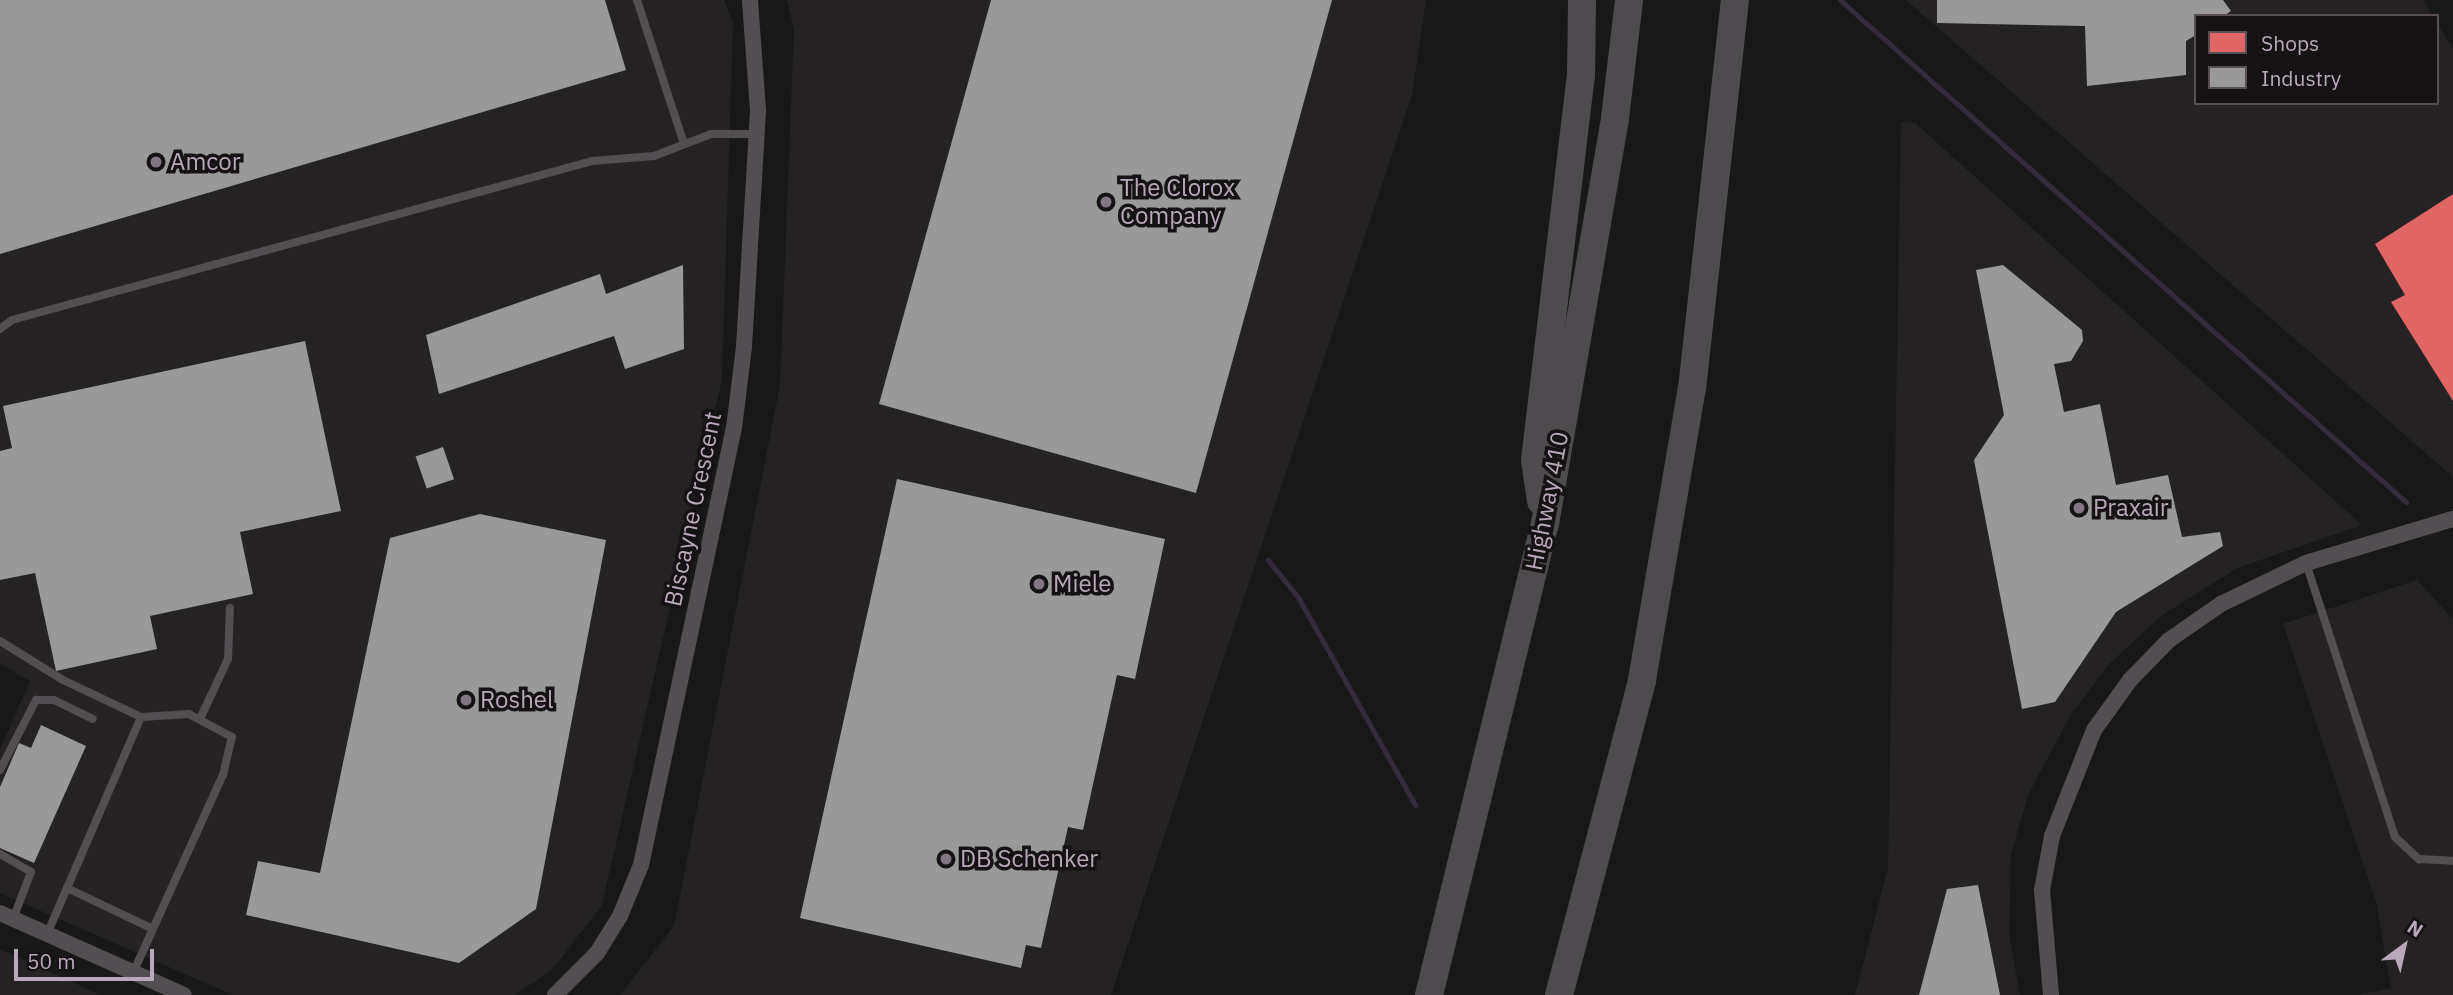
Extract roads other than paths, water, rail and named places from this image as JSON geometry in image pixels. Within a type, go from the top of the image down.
[{"type":"highway","points":[[1545,524],[1535,460],[1581,75],[1582,0]]},
{"type":"highway","name":"Highway 410","points":[[1429,995],[1545,524],[1615,118],[1629,0]]},
{"type":"highway","points":[[1559,995],[1642,680],[1692,389],[1734,37],[1735,0]]},
{"type":"highway","points":[[1734,37],[1751,0]]},
{"type":"street","name":"Biscayne Crescent","points":[[555,995],[597,953],[620,916],[641,865],[741,388],[758,63],[750,0]]},
{"type":"street","points":[[2051,995],[2042,890],[2052,836],[2094,730],[2130,680],[2169,640],[2221,604],[2306,563],[2453,519]]},
{"type":"street","points":[[6,916],[184,995]]},
{"type":"lane","points":[[637,0],[684,144]]},
{"type":"lane","points":[[0,328],[12,320],[592,161],[654,156],[711,134],[755,134]]},
{"type":"lane","points":[[2306,563],[2395,837],[2419,859],[2453,861]]},
{"type":"lane","points":[[200,719],[228,659],[230,608]]},
{"type":"lane","points":[[0,641],[63,680],[141,717],[188,714],[232,737],[229,755],[133,972]]},
{"type":"lane","points":[[0,771],[36,700],[54,699],[93,719]]},
{"type":"lane","points":[[47,934],[141,717]]},
{"type":"lane","points":[[0,854],[31,872],[6,916]]},
{"type":"lane","points":[[67,888],[153,929]]},
{"type":"waterway","points":[[1840,0],[2406,502]]},
{"type":"waterway","points":[[1268,560],[1298,597],[1415,805]]},
{"type":"place","name":"Amcor","points":[[156,162]]},
{"type":"place","name":"The Clorox Company","points":[[1106,202]]},
{"type":"place","name":"Praxair","points":[[2079,508]]},
{"type":"place","name":"Miele","points":[[1039,584]]},
{"type":"place","name":"Roshel","points":[[466,700]]},
{"type":"place","name":"DB Schenker","points":[[946,859]]}]
